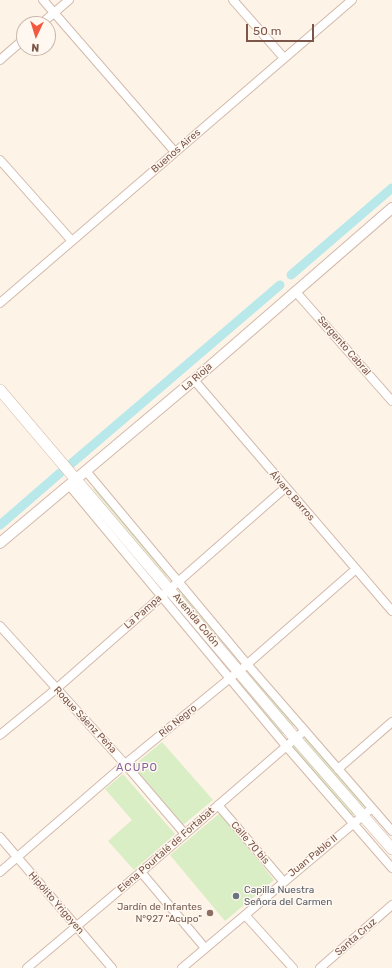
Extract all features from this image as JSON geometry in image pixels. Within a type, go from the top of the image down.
[{"type":"main road","name":"Avenida Colón","points":[[0,390],[72,482],[170,588],[239,671],[291,742],[362,815],[392,850]]},
{"type":"street","points":[[43,0],[175,152]]},
{"type":"street","points":[[50,16],[69,0]]},
{"type":"street","points":[[233,0],[284,58]]},
{"type":"street","name":"Buenos Aires","points":[[0,303],[352,0]]},
{"type":"street","points":[[0,60],[16,46]]},
{"type":"street","points":[[0,160],[72,241]]},
{"type":"street","name":"La Rioja","points":[[0,543],[194,380],[392,208]]},
{"type":"street","name":"Sargento Cabral","points":[[295,291],[392,401]]},
{"type":"street","name":"Álvaro Barros","points":[[194,380],[392,611]]},
{"type":"street","name":"Avenida Colón","points":[[86,471],[170,588]]},
{"type":"street","name":"La Pampa","points":[[0,735],[56,689],[285,488]]},
{"type":"street","name":"Río Negro","points":[[0,872],[125,764],[239,671],[356,569]]},
{"type":"street","name":"Roque Sáenz Peña","points":[[0,626],[125,764],[185,834]]},
{"type":"street","name":"Avenida Colón","points":[[239,671],[304,730],[392,831]]},
{"type":"street","points":[[338,769],[392,722]]},
{"type":"street","name":"Elena Pourtalé de Fortabat","points":[[27,968],[141,872],[304,730]]},
{"type":"street","name":"Avenida Colón","points":[[291,742],[354,823],[392,868]]},
{"type":"street","name":"Calle 70 bis","points":[[218,805],[283,881]]},
{"type":"street","name":"Juan Pablo II","points":[[182,968],[283,881],[372,808]]},
{"type":"street","name":"Hipólito Yrigoyen","points":[[0,837],[112,968]]},
{"type":"street","points":[[141,872],[205,948]]},
{"type":"street","name":"Santa Cruz","points":[[320,968],[392,905]]},
{"type":"street","points":[[245,915],[292,968]]},
{"type":"green space","points":[[95,487],[168,575],[166,576],[93,489]]},
{"type":"green space","points":[[180,589],[239,658],[237,660],[178,591]]},
{"type":"green space","points":[[170,597],[229,667],[226,668],[168,599]]},
{"type":"green space","points":[[251,673],[294,725],[292,727],[249,675]]},
{"type":"green space","points":[[241,681],[284,733],[282,735],[239,683]]},
{"type":"green space","points":[[306,737],[364,806],[362,808],[304,739]]},
{"type":"green space","points":[[162,742],[213,800],[183,825],[133,766]]},
{"type":"green space","points":[[296,745],[354,814],[352,816],[293,747]]},
{"type":"green space","points":[[123,774],[175,834],[134,870],[108,841],[132,820],[105,789]]},
{"type":"green space","points":[[220,813],[274,880],[225,921],[170,855]]},
{"type":"waterway","points":[[291,275],[392,188]]},
{"type":"waterway","points":[[72,463],[280,285]]},
{"type":"waterway","points":[[0,525],[60,473]]},
{"type":"place","name":"Capilla Nuestra Señora del Carmen","points":[[236,896]]},
{"type":"place","name":"Jardín de Infantes N°927 \"Acupo\"","points":[[210,913]]},
{"type":"district","name":"ACUPO","points":[[137,768]]}]
